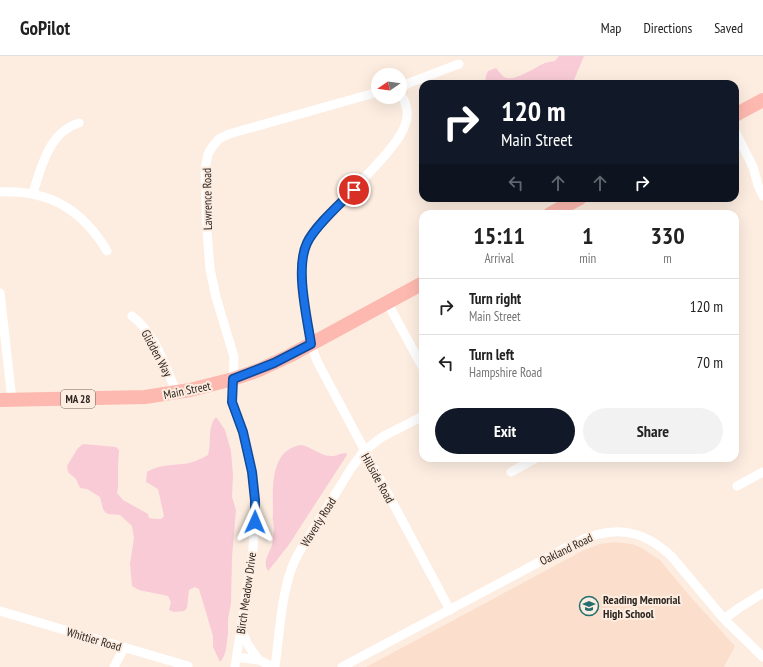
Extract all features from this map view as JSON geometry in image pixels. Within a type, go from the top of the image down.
[{"type":"main road","points":[[739,113],[763,100]]},
{"type":"main road","points":[[558,210],[572,202]]},
{"type":"main road","name":"Main Street","points":[[6,400],[128,398],[177,393],[233,379],[274,363],[419,285]]},
{"type":"street","points":[[407,84],[459,64]]},
{"type":"street","name":"Lawrence Road","points":[[233,379],[234,357],[216,297],[209,257],[205,169],[209,152],[217,141],[229,134],[371,94]]},
{"type":"street","name":"Hillside Road","points":[[405,104],[407,115],[399,138],[372,171],[314,232],[307,243],[302,260],[303,282],[311,344],[318,363],[450,610]]},
{"type":"street","points":[[33,193],[43,162],[50,148],[61,132],[73,124],[78,123]]},
{"type":"street","points":[[739,139],[751,164],[763,196]]},
{"type":"street","points":[[0,192],[33,193],[58,202],[77,215],[96,235],[107,251]]},
{"type":"street","points":[[0,293],[6,400]]},
{"type":"street","points":[[387,302],[419,361]]},
{"type":"street","name":"Glidden Way","points":[[132,316],[142,325],[150,337],[177,393]]},
{"type":"street","name":"Birch Meadow Drive","points":[[233,379],[232,402],[243,432],[249,457],[255,500],[253,550],[235,667]]},
{"type":"street","name":"Waverly Road","points":[[274,667],[286,590],[294,562],[352,467],[364,451],[382,437],[419,418]]},
{"type":"street","points":[[511,472],[529,462]]},
{"type":"street","points":[[737,486],[763,472]]},
{"type":"street","name":"Oakland Road","points":[[342,667],[584,538],[602,532],[617,531],[638,535],[652,541],[672,556],[724,619],[763,657]]},
{"type":"street","points":[[724,619],[763,593]]},
{"type":"street","name":"Whittier Road","points":[[0,611],[188,666]]},
{"type":"street","points":[[241,628],[248,646],[259,660]]},
{"type":"street","points":[[114,667],[124,648]]},
{"type":"street","points":[[237,657],[259,660],[274,667]]},
{"type":"shaded area","points":[[559,56],[584,56],[574,80],[486,80],[488,71],[496,68],[507,78],[511,78],[521,75],[545,63],[555,61]]},
{"type":"shaded area","points":[[215,418],[217,418],[225,430],[231,451],[233,475],[232,497],[236,510],[228,633],[226,649],[220,662],[213,647],[213,636],[199,589],[195,587],[189,590],[187,608],[184,611],[174,612],[169,610],[171,602],[168,596],[139,590],[132,586],[130,564],[134,538],[132,526],[120,515],[108,514],[105,512],[100,497],[87,489],[80,488],[76,479],[68,472],[67,466],[78,448],[83,444],[116,447],[119,450],[117,493],[123,500],[148,514],[149,518],[161,519],[164,516],[158,489],[146,482],[147,472],[160,467],[190,463],[208,455],[210,446],[210,431]]},
{"type":"shaded area","points":[[300,445],[326,456],[346,453],[347,455],[288,546],[268,571],[266,568],[266,561],[272,545],[274,529],[273,483],[275,473],[278,463],[283,455],[290,449]]},
{"type":"shaded area","name":"Reading Memorial High School","points":[[615,542],[632,544],[640,547],[660,560],[735,646],[724,667],[366,667],[582,551],[599,544]]},
{"type":"place","name":"Reading Memorial High School","points":[[589,606]]},
{"type":"route","points":[[255,522],[255,500],[252,472],[243,432],[232,402],[233,379],[259,370],[311,344],[303,288],[302,260],[307,243],[314,232],[354,190]]}]
